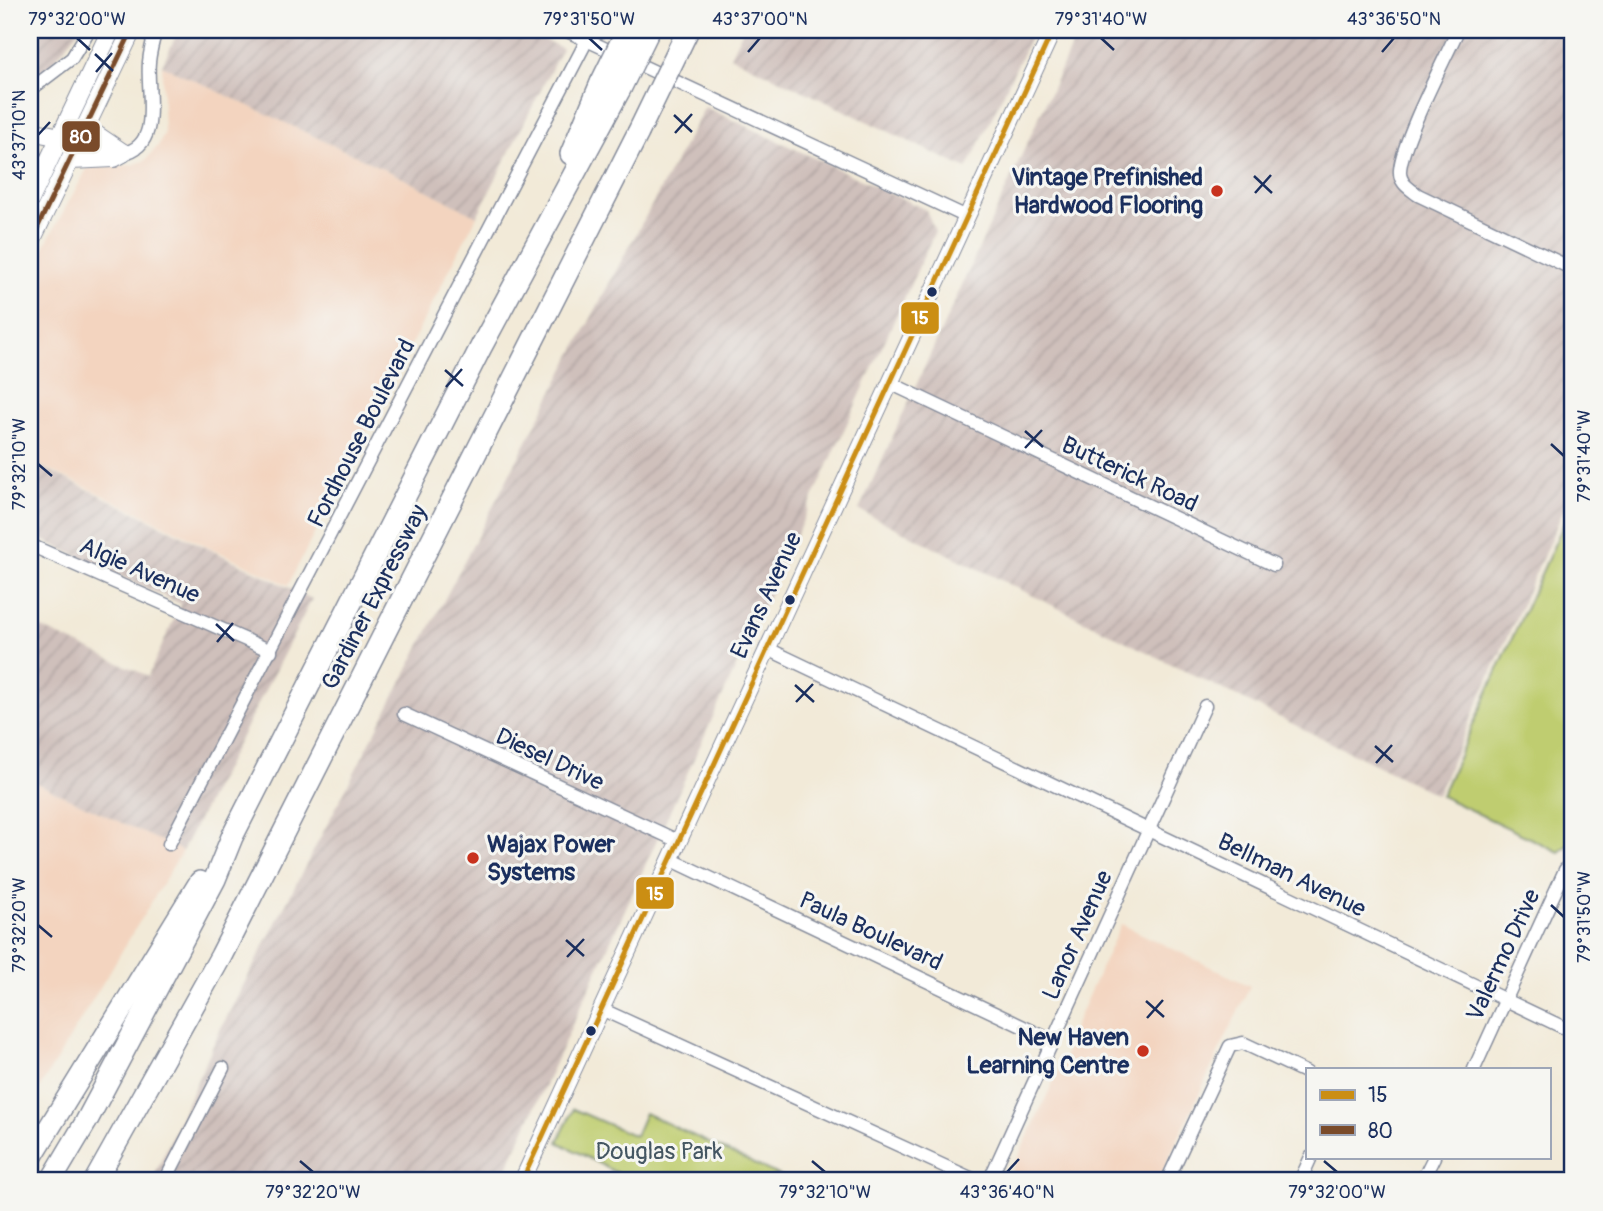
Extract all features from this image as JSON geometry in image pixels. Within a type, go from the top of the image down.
[{"type":"highway","name":"Gardiner Expressway","points":[[611,86],[626,30]]},
{"type":"highway","name":"Gardiner Expressway","points":[[51,1181],[215,879],[232,838],[540,235],[611,86],[649,30]]},
{"type":"highway","name":"Gardiner Expressway","points":[[95,1181],[233,932],[688,30]]},
{"type":"highway","points":[[30,1159],[178,916],[232,838]]},
{"type":"main road","points":[[30,200],[111,30]]},
{"type":"main road","points":[[30,243],[132,30]]},
{"type":"main road","name":"Evans Avenue","points":[[522,1181],[766,648],[892,384],[1053,30]]},
{"type":"main road","points":[[71,160],[114,158],[123,153],[86,128]]},
{"type":"main road","points":[[30,131],[61,137]]},
{"type":"main road","points":[[30,152],[39,179]]},
{"type":"street","points":[[30,90],[72,58],[89,30]]},
{"type":"street","points":[[123,153],[139,146],[146,136],[149,117],[148,63],[156,30]]},
{"type":"street","points":[[565,30],[967,217]]},
{"type":"street","points":[[1458,30],[1405,149],[1399,172],[1402,183],[1418,195],[1573,269]]},
{"type":"street","name":"Fordhouse Boulevard","points":[[169,844],[587,40]]},
{"type":"street","name":"Butterick Road","points":[[892,384],[1275,565]]},
{"type":"street","name":"Algie Avenue","points":[[30,545],[271,651]]},
{"type":"street","name":"Bellman Avenue","points":[[766,648],[1573,1032]]},
{"type":"street","name":"Lanor Avenue","points":[[989,1181],[1205,706]]},
{"type":"street","name":"Diesel Drive","points":[[404,714],[678,841]]},
{"type":"street","name":"Paula Boulevard","points":[[670,859],[1053,1041]]},
{"type":"street","name":"Valermo Drive","points":[[1474,1068],[1565,870],[1573,860]]},
{"type":"street","points":[[601,1009],[977,1181]]},
{"type":"street","points":[[1167,1181],[1230,1046],[1243,1043],[1306,1073]]},
{"type":"street","points":[[165,1181],[223,1068]]},
{"type":"street","points":[[1300,1181],[1311,1158]]},
{"type":"street","points":[[1422,1181],[1434,1158]]},
{"type":"shaded area","points":[[30,30],[79,30],[50,65],[30,77]]},
{"type":"shaded area","points":[[179,30],[522,30],[562,48],[477,216],[397,175],[162,65]]},
{"type":"shaded area","points":[[743,30],[1034,30],[967,169],[730,56]]},
{"type":"shaded area","points":[[1079,30],[1573,30],[1573,489],[1437,795],[859,510]]},
{"type":"shaded area","points":[[162,65],[397,175],[477,216],[288,585],[30,460],[30,272],[87,169],[132,165],[146,160],[158,146],[164,134]]},
{"type":"shaded area","points":[[705,107],[926,210],[935,231],[501,1181],[152,1181],[220,1030],[610,282]]},
{"type":"shaded area","points":[[30,461],[312,599],[182,851],[30,780],[30,623],[148,676],[181,604],[30,534]]},
{"type":"shaded area","points":[[30,780],[182,851],[30,1104]]},
{"type":"shaded area","name":"New Haven Learning Centre","points":[[1121,924],[1250,986],[1158,1181],[1007,1181],[1064,1059],[1073,1029]]},
{"type":"green space","points":[[1565,521],[1573,524],[1573,840],[1559,852],[1441,796]]},
{"type":"green space","name":"Douglas Park","points":[[573,1109],[635,1136],[645,1113],[791,1181],[614,1181],[617,1173],[558,1142]]},
{"type":"transit line","name":"80","points":[[30,243],[132,30]]},
{"type":"transit line","name":"15","points":[[522,1181],[1053,30]]},
{"type":"place","name":"Vintage Prefinished Hardwood Flooring","points":[[1217,191]]},
{"type":"place","name":"Wajax Power Systems","points":[[473,858]]},
{"type":"place","name":"New Haven Learning Centre","points":[[1143,1051]]}]
